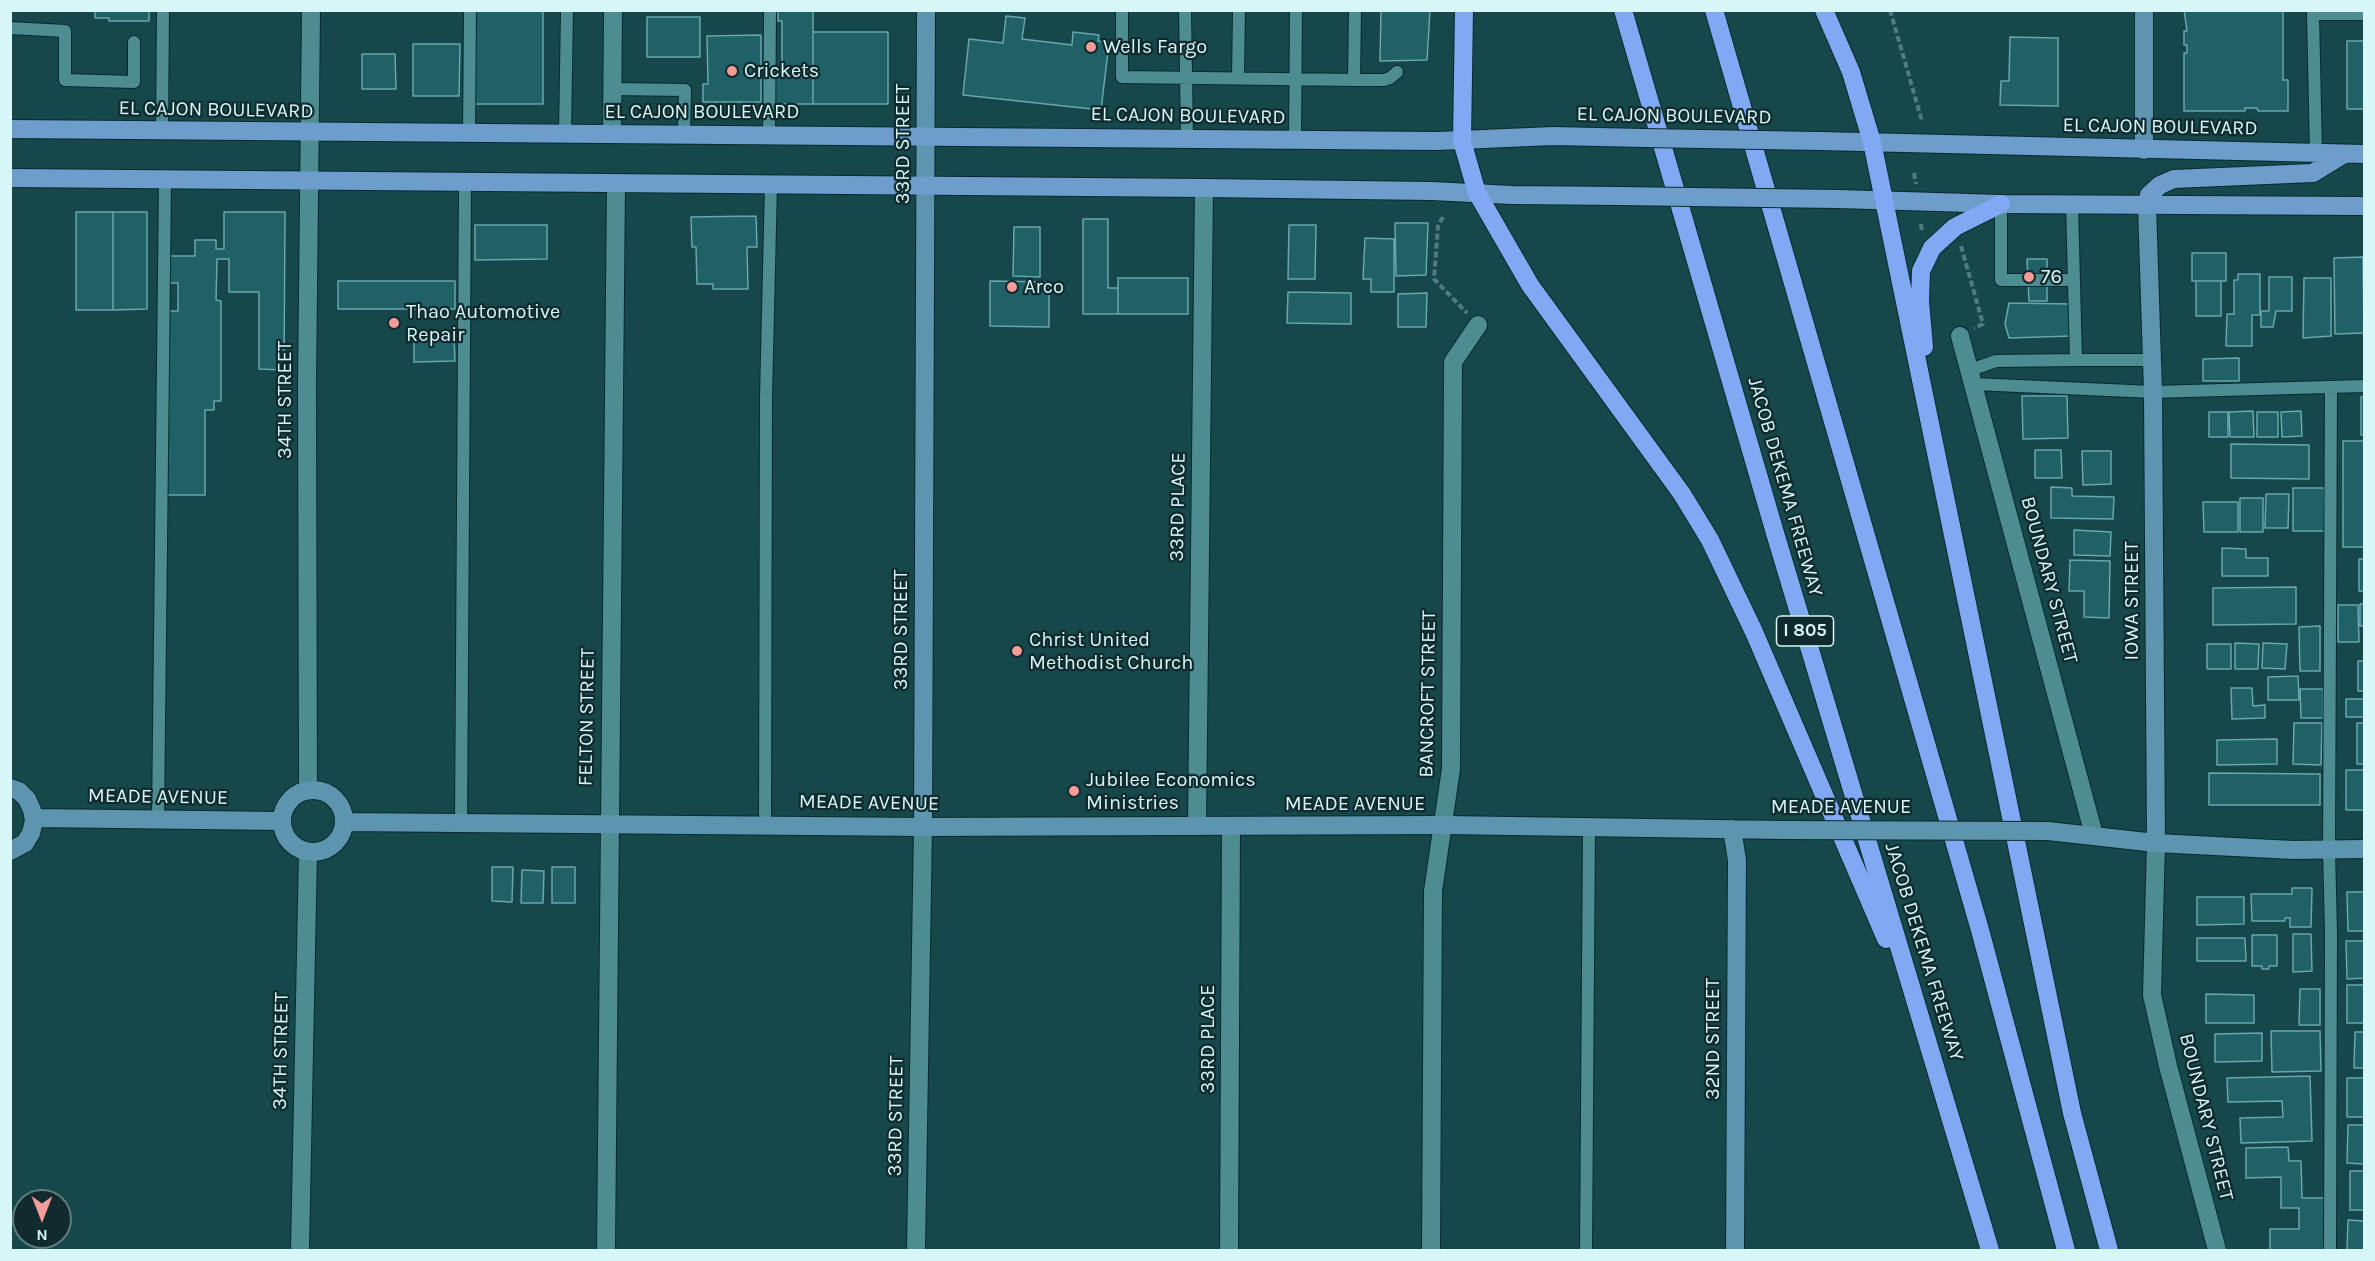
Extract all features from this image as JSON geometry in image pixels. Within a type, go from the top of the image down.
[{"type":"highway","points":[[1464,10],[1462,141],[1477,193],[1530,285],[1682,494],[1710,540],[1754,632],[1921,1018]]},
{"type":"highway","name":"JACOB DEKEMA FREEWAY","points":[[1623,10],[1778,544],[1990,1251]]},
{"type":"highway","points":[[1714,10],[1980,930],[2066,1251]]},
{"type":"highway","points":[[1824,10],[1851,72],[1872,142],[2072,1113],[2109,1251]]},
{"type":"highway","points":[[1934,445],[1920,301],[1921,271],[1932,248],[1948,232],[2001,204]]},
{"type":"main road","name":"33RD STREET","points":[[923,827],[926,10]]},
{"type":"main road","points":[[2144,10],[2144,150]]},
{"type":"main road","name":"EL CAJON BOULEVARD","points":[[10,129],[311,134],[684,134],[1462,141],[1531,136],[2364,154]]},
{"type":"main road","points":[[2147,206],[2149,195],[2160,185],[2174,179],[2313,173],[2344,154]]},
{"type":"main road","points":[[10,178],[1432,190],[1477,193],[2001,204],[2364,206]]},
{"type":"main road","name":"IOWA STREET","points":[[2147,206],[2153,392],[2156,843]]},
{"type":"main road","points":[[10,788],[27,799],[34,818],[31,833],[25,843],[10,851]]},
{"type":"main road","points":[[308,790],[319,790],[338,802],[343,812],[344,822],[342,833],[336,842],[327,849],[308,852],[291,843],[285,836],[281,821],[284,807],[290,799],[308,790]]},
{"type":"main road","name":"MEADE AVENUE","points":[[34,818],[281,821]]},
{"type":"main road","name":"MEADE AVENUE","points":[[344,822],[923,827],[1444,825],[2048,831],[2156,843],[2329,850],[2364,849]]},
{"type":"main road","name":"32ND STREET","points":[[1732,829],[1737,860],[1735,1251]]},
{"type":"street","name":"34TH STREET","points":[[308,790],[307,385],[311,10]]},
{"type":"street","points":[[612,134],[613,10]]},
{"type":"street","name":"FELTON STREET","points":[[606,1251],[608,823],[616,183]]},
{"type":"street","name":"33RD PLACE","points":[[1197,826],[1204,188]]},
{"type":"street","name":"BANCROFT STREET","points":[[1431,1251],[1433,891],[1436,858],[1444,825],[1451,769],[1453,362],[1478,325]]},
{"type":"street","name":"BOUNDARY STREET","points":[[1960,336],[2094,835]]},
{"type":"street","name":"33RD STREET","points":[[916,1251],[923,827]]},
{"type":"street","name":"33RD PLACE","points":[[1229,1251],[1231,827]]},
{"type":"street","name":"IOWA STREET","points":[[2152,995],[2156,843]]},
{"type":"street","name":"34TH STREET","points":[[300,1251],[308,852]]},
{"type":"street","name":"BOUNDARY STREET","points":[[2152,995],[2168,1066],[2217,1251]]},
{"type":"lane","points":[[162,131],[163,10]]},
{"type":"lane","points":[[469,133],[470,10]]},
{"type":"lane","points":[[566,134],[567,10]]},
{"type":"lane","points":[[769,135],[770,10]]},
{"type":"lane","points":[[1122,10],[1122,77],[1384,80],[1397,72]]},
{"type":"lane","points":[[1185,10],[1187,139]]},
{"type":"lane","points":[[1238,78],[1239,10]]},
{"type":"lane","points":[[1295,140],[1296,10]]},
{"type":"lane","points":[[1354,10],[1354,80]]},
{"type":"lane","points":[[2316,153],[2313,12],[2364,14]]},
{"type":"lane","points":[[10,28],[65,31],[65,81],[134,82],[134,42]]},
{"type":"lane","points":[[613,89],[686,90],[684,134]]},
{"type":"lane","points":[[158,819],[165,180]]},
{"type":"lane","points":[[461,823],[465,182]]},
{"type":"lane","points":[[765,824],[766,397],[771,184]]},
{"type":"lane","points":[[2001,204],[2001,280],[2074,280]]},
{"type":"lane","points":[[2072,204],[2076,360]]},
{"type":"lane","points":[[1972,377],[1996,361],[2151,360]]},
{"type":"lane","points":[[1972,377],[2153,392],[2364,386]]},
{"type":"lane","points":[[2330,1251],[2331,387]]},
{"type":"lane","points":[[1586,1251],[1588,828]]},
{"type":"path","points":[[1890,10],[1922,121]]},
{"type":"path","points":[[1914,173],[1916,184]]},
{"type":"path","points":[[1443,217],[1438,226],[1434,279],[1478,325]]},
{"type":"path","points":[[1912,232],[1922,233],[1921,224]]},
{"type":"path","points":[[1960,246],[1983,324],[1960,336]]},
{"type":"building","points":[[95,10],[149,10],[149,21],[109,21],[109,18],[95,18]]},
{"type":"building","points":[[472,10],[543,10],[543,104],[472,104]]},
{"type":"building","points":[[778,10],[813,10],[813,104],[775,104],[775,74],[782,74],[782,21],[778,21]]},
{"type":"building","points":[[1381,10],[1430,10],[1427,60],[1380,61]]},
{"type":"building","points":[[2184,10],[2283,10],[2283,80],[2288,80],[2288,111],[2258,111],[2257,108],[2245,108],[2245,111],[2184,111],[2184,53],[2187,53],[2187,45],[2184,45],[2184,31],[2187,31]]},
{"type":"building","points":[[1006,16],[1025,18],[1022,39],[1072,45],[1073,32],[1099,35],[1098,41],[1109,43],[1101,110],[963,95],[969,39],[1003,43]]},
{"type":"building","points":[[647,17],[700,17],[700,57],[647,57]]},
{"type":"building","points":[[813,32],[888,32],[888,104],[813,104]]},
{"type":"building","points":[[761,35],[761,102],[703,102],[703,84],[708,84],[707,36]]},
{"type":"building","points":[[2010,37],[2058,38],[2058,106],[2000,105],[2001,81],[2009,81]]},
{"type":"building","points":[[2347,41],[2364,41],[2364,109],[2347,109]]},
{"type":"building","points":[[413,44],[460,44],[459,96],[413,96]]},
{"type":"building","points":[[362,54],[395,54],[396,89],[362,89]]},
{"type":"building","points":[[76,212],[113,212],[113,310],[76,310]]},
{"type":"building","points":[[113,212],[147,212],[147,309],[113,310]]},
{"type":"building","points":[[224,212],[285,212],[284,370],[259,369],[259,292],[229,292],[229,259],[217,259],[216,300],[221,301],[221,401],[214,401],[214,410],[205,410],[205,495],[165,495],[166,311],[178,311],[178,283],[167,283],[167,256],[195,256],[195,240],[216,240],[216,249],[224,249]]},
{"type":"building","points":[[756,216],[757,247],[747,247],[748,289],[713,289],[713,284],[697,284],[696,247],[692,247],[691,217]]},
{"type":"building","points":[[1083,219],[1108,219],[1108,288],[1118,288],[1118,314],[1083,314]]},
{"type":"building","points":[[1395,223],[1428,223],[1426,275],[1396,276]]},
{"type":"building","points":[[475,225],[547,225],[547,259],[475,260]]},
{"type":"building","points":[[1289,225],[1316,225],[1315,279],[1288,279]]},
{"type":"building","points":[[1014,227],[1040,227],[1040,277],[1013,276]]},
{"type":"building","points":[[1365,238],[1394,239],[1394,292],[1371,292],[1371,279],[1363,279]]},
{"type":"building","points":[[2192,253],[2226,253],[2226,281],[2192,281]]},
{"type":"building","points":[[2363,257],[2364,333],[2335,334],[2334,258]]},
{"type":"building","points":[[2027,259],[2047,259],[2047,301],[2029,301]]},
{"type":"building","points":[[2238,274],[2260,274],[2260,315],[2252,315],[2252,346],[2226,346],[2227,314],[2234,314],[2234,280],[2238,280]]},
{"type":"building","points":[[2269,277],[2292,277],[2292,311],[2276,311],[2273,327],[2261,327],[2261,311],[2269,311]]},
{"type":"building","points":[[1118,278],[1188,278],[1188,314],[1118,314]]},
{"type":"building","points":[[2304,278],[2331,278],[2331,336],[2303,338]]},
{"type":"building","points":[[338,281],[455,281],[455,309],[338,309]]},
{"type":"building","points":[[990,281],[1049,282],[1049,327],[990,326]]},
{"type":"building","points":[[2196,281],[2221,281],[2221,316],[2196,316]]},
{"type":"building","points":[[1288,292],[1351,293],[1351,324],[1287,323]]},
{"type":"building","points":[[1427,293],[1426,327],[1398,327],[1398,294]]},
{"type":"building","points":[[2009,303],[2071,304],[2071,336],[2009,338],[2005,324]]},
{"type":"building","points":[[454,337],[455,361],[414,362],[414,338]]},
{"type":"building","points":[[2239,358],[2239,381],[2203,381],[2203,359]]},
{"type":"building","points":[[2022,396],[2067,396],[2068,438],[2023,439]]},
{"type":"building","points":[[2361,397],[2364,397],[2364,435],[2361,435]]},
{"type":"building","points":[[2253,411],[2254,437],[2230,437],[2229,412]]},
{"type":"building","points":[[2301,411],[2302,436],[2282,437],[2281,412]]},
{"type":"building","points":[[2209,412],[2228,412],[2228,437],[2209,437]]},
{"type":"building","points":[[2257,412],[2278,412],[2278,437],[2257,437]]},
{"type":"building","points":[[2343,441],[2364,441],[2364,547],[2343,547]]},
{"type":"building","points":[[2231,444],[2309,445],[2309,479],[2231,478]]},
{"type":"building","points":[[2035,450],[2061,450],[2062,478],[2035,478]]},
{"type":"building","points":[[2082,451],[2111,451],[2111,484],[2083,485]]},
{"type":"building","points":[[2051,487],[2072,488],[2072,496],[2114,497],[2113,519],[2051,518]]},
{"type":"building","points":[[2293,488],[2324,488],[2325,531],[2293,531]]},
{"type":"building","points":[[2266,494],[2289,494],[2288,528],[2265,528]]},
{"type":"building","points":[[2240,498],[2263,498],[2263,532],[2240,532]]},
{"type":"building","points":[[2203,502],[2238,502],[2238,532],[2204,532]]},
{"type":"building","points":[[2074,530],[2111,532],[2110,556],[2074,555]]},
{"type":"building","points":[[2222,548],[2246,549],[2246,558],[2268,558],[2268,576],[2222,576]]},
{"type":"building","points":[[2359,559],[2364,559],[2364,591],[2359,591]]},
{"type":"building","points":[[2070,560],[2110,561],[2109,618],[2084,617],[2084,591],[2069,591]]},
{"type":"building","points":[[2296,587],[2296,624],[2213,625],[2213,588]]},
{"type":"building","points":[[2360,604],[2364,604],[2364,626],[2360,626]]},
{"type":"building","points":[[2338,605],[2358,605],[2359,642],[2338,642]]},
{"type":"building","points":[[2320,626],[2320,671],[2300,671],[2299,627]]},
{"type":"building","points":[[2235,643],[2259,644],[2258,669],[2235,669]]},
{"type":"building","points":[[2263,643],[2287,644],[2285,669],[2262,668]]},
{"type":"building","points":[[2207,644],[2231,644],[2231,669],[2207,669]]},
{"type":"building","points":[[2358,661],[2364,661],[2364,691],[2358,691]]},
{"type":"building","points":[[2298,676],[2299,700],[2268,700],[2268,677]]},
{"type":"building","points":[[2231,688],[2252,688],[2253,706],[2265,705],[2265,718],[2232,719]]},
{"type":"building","points":[[2300,689],[2323,689],[2323,718],[2301,718]]},
{"type":"building","points":[[2346,699],[2364,699],[2364,717],[2346,717]]},
{"type":"building","points":[[2294,723],[2322,723],[2321,765],[2293,764]]},
{"type":"building","points":[[2357,723],[2364,723],[2364,764],[2357,764]]},
{"type":"building","points":[[2277,739],[2277,764],[2217,765],[2217,740]]},
{"type":"building","points":[[2346,770],[2364,770],[2364,810],[2346,810]]},
{"type":"building","points":[[2209,773],[2320,774],[2320,805],[2209,805]]},
{"type":"building","points":[[492,867],[513,867],[512,902],[492,901]]},
{"type":"building","points":[[552,867],[575,867],[575,903],[552,903]]},
{"type":"building","points":[[522,870],[544,871],[543,903],[521,903]]},
{"type":"building","points":[[2292,888],[2312,888],[2311,927],[2290,927],[2290,918],[2285,918],[2285,921],[2252,921],[2251,894],[2292,894]]},
{"type":"building","points":[[2347,892],[2364,892],[2364,931],[2348,931]]},
{"type":"building","points":[[2197,897],[2244,897],[2244,924],[2197,925]]},
{"type":"building","points":[[2293,934],[2311,934],[2312,971],[2293,972]]},
{"type":"building","points":[[2252,935],[2277,935],[2277,966],[2262,969],[2262,966],[2252,966]]},
{"type":"building","points":[[2197,938],[2245,938],[2246,961],[2197,961]]},
{"type":"building","points":[[2346,941],[2364,941],[2364,978],[2347,979]]},
{"type":"building","points":[[2347,985],[2364,985],[2364,1023],[2347,1023]]},
{"type":"building","points":[[2300,989],[2320,989],[2320,1025],[2299,1025]]},
{"type":"building","points":[[2206,994],[2254,995],[2254,1023],[2206,1023]]},
{"type":"building","points":[[2271,1031],[2320,1031],[2321,1071],[2272,1072]]},
{"type":"building","points":[[2355,1032],[2364,1032],[2364,1068],[2354,1068]]},
{"type":"building","points":[[2262,1033],[2262,1061],[2215,1062],[2215,1034]]},
{"type":"building","points":[[2310,1076],[2312,1141],[2241,1143],[2240,1118],[2283,1117],[2282,1101],[2228,1102],[2227,1078]]},
{"type":"building","points":[[2347,1078],[2364,1078],[2364,1117],[2347,1117]]},
{"type":"building","points":[[2348,1125],[2364,1125],[2364,1164],[2347,1163]]},
{"type":"building","points":[[2288,1147],[2289,1161],[2301,1161],[2302,1198],[2324,1198],[2325,1250],[2270,1250],[2270,1229],[2299,1229],[2299,1208],[2281,1208],[2281,1177],[2246,1178],[2246,1148]]},
{"type":"building","points":[[2350,1171],[2364,1171],[2364,1210],[2350,1210]]},
{"type":"building","points":[[2348,1220],[2364,1221],[2364,1250],[2347,1250]]},
{"type":"place","name":"Wells Fargo","points":[[1091,47]]},
{"type":"place","name":"Crickets","points":[[732,71]]},
{"type":"place","name":"76","points":[[2029,277]]},
{"type":"place","name":"Arco","points":[[1012,287]]},
{"type":"place","name":"Thao Automotive Repair","points":[[394,323]]},
{"type":"place","name":"Christ United Methodist Church","points":[[1017,651]]},
{"type":"place","name":"Jubilee Economics Ministries","points":[[1074,791]]}]
